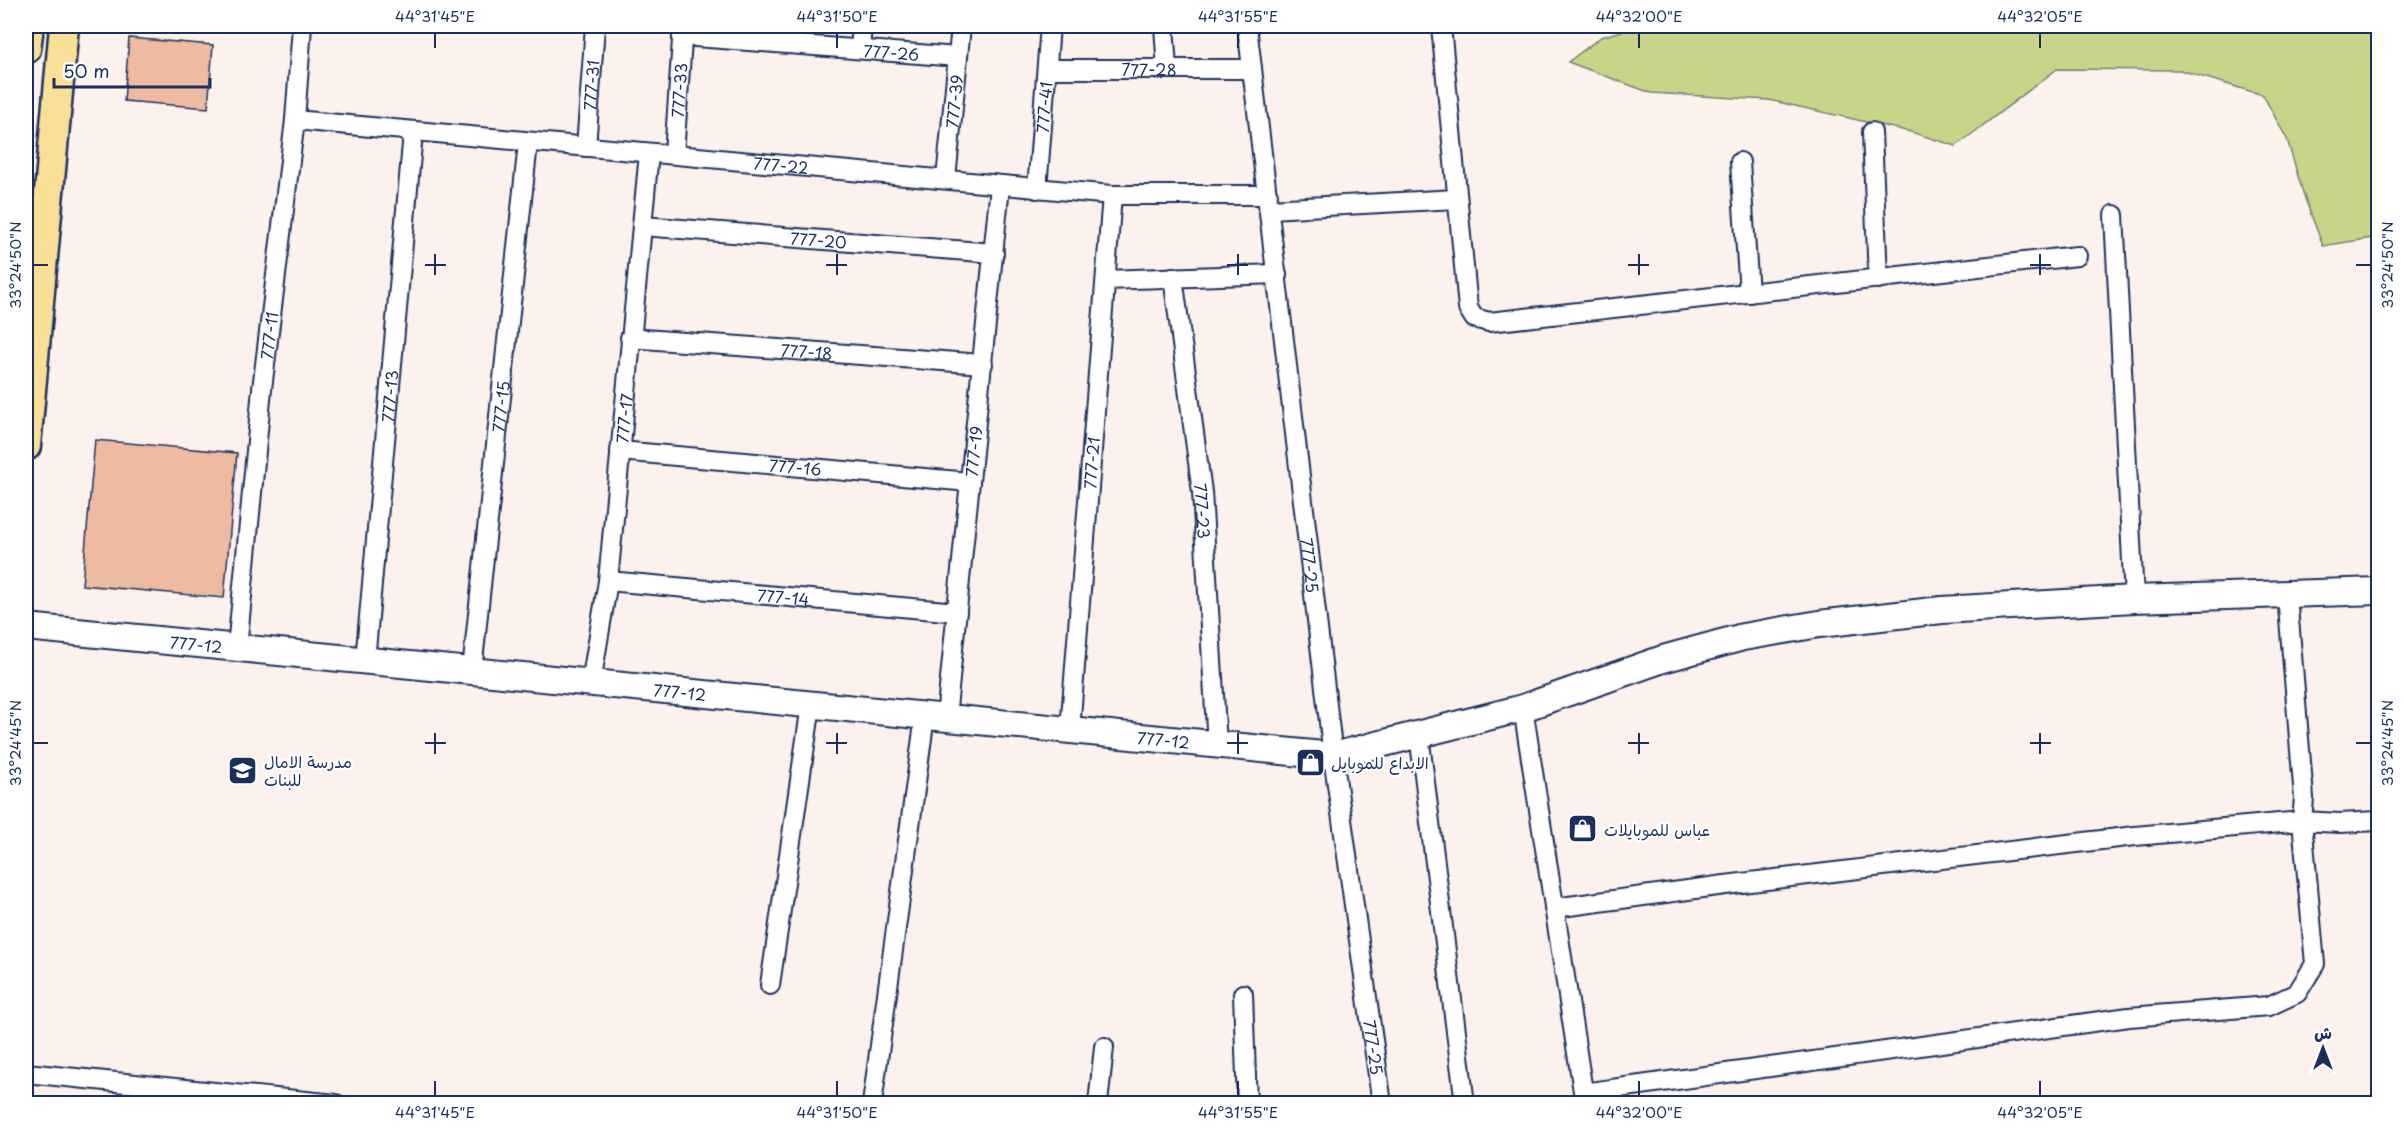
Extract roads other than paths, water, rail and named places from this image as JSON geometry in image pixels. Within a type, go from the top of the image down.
[{"type":"main road","points":[[26,49],[29,26]]},
{"type":"main road","points":[[26,446],[28,390],[64,26]]},
{"type":"street","name":"777-11","points":[[237,648],[262,389],[295,120],[302,26]]},
{"type":"street","name":"777-31","points":[[586,147],[595,26]]},
{"type":"street","points":[[860,50],[862,26]]},
{"type":"street","name":"777-39","points":[[946,179],[961,26]]},
{"type":"street","name":"777-41","points":[[1037,189],[1050,26]]},
{"type":"street","points":[[1164,26],[1167,69]]},
{"type":"street","name":"777-25","points":[[1247,26],[1333,756],[1382,1104]]},
{"type":"street","points":[[1441,26],[1468,308],[1474,318],[1489,322],[2077,256]]},
{"type":"street","name":"777-26","points":[[683,31],[770,34],[860,50],[958,57]]},
{"type":"street","name":"777-33","points":[[674,154],[683,31]]},
{"type":"street","name":"777-28","points":[[1047,69],[1251,69]]},
{"type":"street","name":"777-22","points":[[295,120],[414,133],[674,154],[1112,195],[1269,202],[1457,199]]},
{"type":"street","points":[[1872,132],[1878,279]]},
{"type":"street","name":"777-13","points":[[365,661],[414,133]]},
{"type":"street","name":"777-15","points":[[472,671],[528,143]]},
{"type":"street","name":"777-17","points":[[591,683],[608,581],[649,153]]},
{"type":"street","points":[[1740,162],[1749,293]]},
{"type":"street","name":"777-19","points":[[872,1104],[935,717],[957,612],[1000,186]]},
{"type":"street","name":"777-21","points":[[1070,730],[1112,195]]},
{"type":"street","points":[[2114,215],[2134,599]]},
{"type":"street","name":"777-20","points":[[642,226],[994,253]]},
{"type":"street","points":[[1107,280],[1277,274]]},
{"type":"street","name":"777-23","points":[[1173,278],[1202,492],[1217,745]]},
{"type":"street","name":"777-18","points":[[630,338],[982,364]]},
{"type":"street","name":"777-16","points":[[620,451],[970,482]]},
{"type":"street","name":"777-14","points":[[608,581],[957,612]]},
{"type":"street","name":"777-12","points":[[26,627],[1333,756],[1523,708],[1664,659],[1743,637],[1819,624],[1942,609],[2134,599],[2379,591]]},
{"type":"street","points":[[1523,708],[1584,1098],[2128,1017],[2269,1006],[2297,993],[2314,964],[2302,821],[2304,798],[2287,595]]},
{"type":"street","points":[[770,985],[811,705]]},
{"type":"street","points":[[1419,734],[1465,1104]]},
{"type":"street","points":[[1554,908],[2124,837],[2302,821],[2340,823],[2379,821]]},
{"type":"street","points":[[1243,994],[1247,1104]]},
{"type":"street","points":[[1098,1104],[1104,1047]]},
{"type":"street","points":[[26,1073],[336,1104]]},
{"type":"place","name":"الابداع للموبايل","points":[[1310,762]]},
{"type":"place","name":"مدرسة الامال للبنات","points":[[243,770]]},
{"type":"place","name":"عباس للموبايلات","points":[[1583,829]]}]
